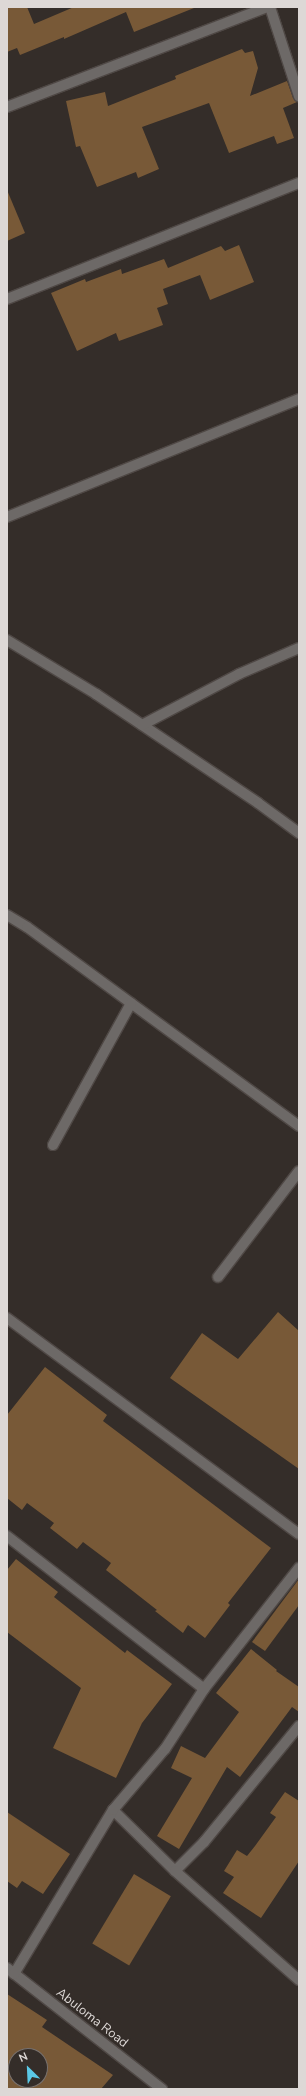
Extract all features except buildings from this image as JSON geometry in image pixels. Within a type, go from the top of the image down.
[{"type":"street","points":[[7,107],[269,7],[299,96]]},
{"type":"street","points":[[7,299],[299,183]]},
{"type":"street","points":[[7,517],[299,399]]},
{"type":"street","points":[[7,640],[142,725],[258,803],[299,833]]},
{"type":"street","points":[[142,725],[238,674],[299,648]]},
{"type":"street","points":[[7,915],[27,927],[299,1126]]},
{"type":"street","points":[[53,1146],[131,1003]]},
{"type":"street","points":[[218,1277],[299,1171]]},
{"type":"street","points":[[7,1318],[299,1534]]},
{"type":"street","points":[[7,1536],[204,1689]]},
{"type":"street","points":[[11,1971],[113,1810],[165,1749],[204,1689],[299,1568]]},
{"type":"street","points":[[175,1870],[204,1842],[299,1726]]},
{"type":"street","points":[[113,1810],[175,1870],[299,1980]]},
{"type":"street","name":"Abuloma Road","points":[[11,1971],[162,2089]]}]
